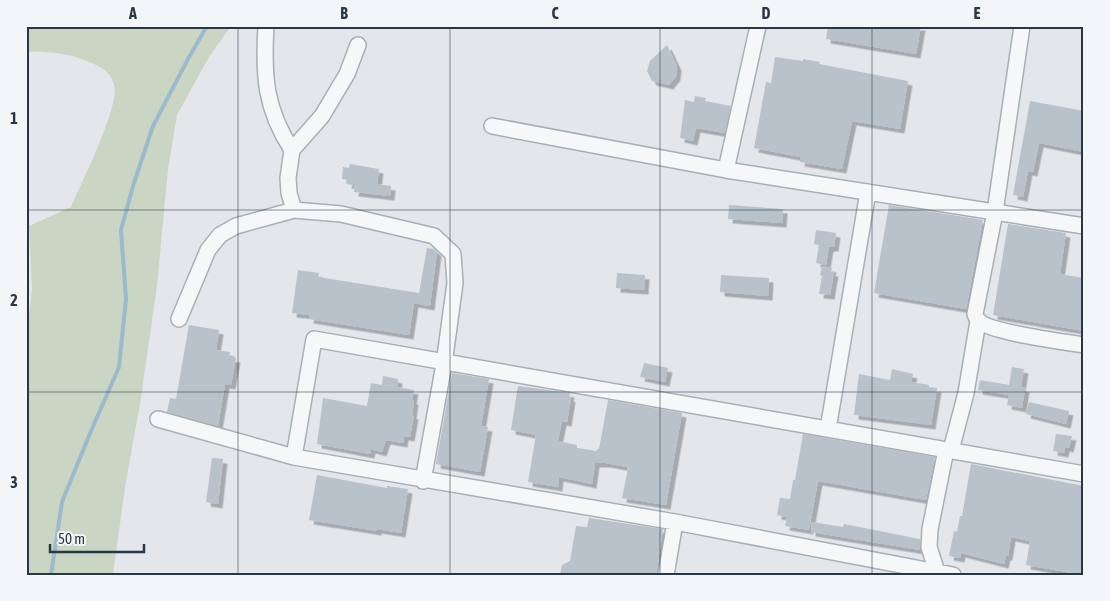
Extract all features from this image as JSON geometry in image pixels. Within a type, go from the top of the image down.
[{"type":"street","points":[[266,26],[264,54],[266,83],[271,109],[283,136],[292,150]]},
{"type":"street","points":[[726,170],[758,26]]},
{"type":"street","points":[[931,572],[930,529],[949,450],[966,393],[978,321],[975,314],[976,305],[995,212],[1022,26]]},
{"type":"street","points":[[294,210],[289,192],[288,178],[292,150],[327,107],[347,74],[358,45]]},
{"type":"street","points":[[492,126],[726,170],[1084,226]]},
{"type":"street","points":[[828,429],[868,192]]},
{"type":"street","points":[[179,319],[208,250],[220,235],[236,226],[294,210],[341,214],[434,236],[453,254],[455,283],[444,364],[423,481]]},
{"type":"street","points":[[978,321],[986,326],[1003,330],[1084,345]]},
{"type":"street","points":[[294,457],[314,339],[1084,474]]},
{"type":"street","points":[[158,419],[294,457],[675,522],[953,575]]},
{"type":"street","points":[[666,575],[675,522]]},
{"type":"green space","points":[[26,26],[231,26],[209,57],[177,115],[168,169],[157,286],[113,575],[26,575],[26,344],[32,289],[29,226],[71,207],[106,126],[115,95],[110,75],[96,65],[65,54],[26,52]]},
{"type":"building","points":[[828,26],[921,26],[916,54],[826,39]]},
{"type":"building","points":[[667,45],[677,66],[676,76],[669,85],[652,81],[647,71],[650,61]]},
{"type":"building","points":[[775,57],[820,62],[819,64],[908,81],[900,129],[852,121],[842,169],[800,162],[801,157],[754,148],[766,82],[771,83]]},
{"type":"building","points":[[695,96],[706,98],[705,101],[731,106],[725,133],[696,128],[693,141],[680,138],[685,100],[694,102]]},
{"type":"building","points":[[1030,101],[1084,111],[1084,152],[1039,143],[1033,172],[1028,171],[1023,197],[1013,195]]},
{"type":"building","points":[[350,164],[379,169],[377,184],[391,186],[390,196],[354,192],[355,185],[347,184],[348,180],[342,179],[343,167],[349,168]]},
{"type":"building","points":[[729,205],[783,209],[782,223],[728,219]]},
{"type":"building","points":[[889,205],[983,220],[966,309],[874,293]]},
{"type":"building","points":[[1008,224],[1066,233],[1060,274],[1084,278],[1084,331],[993,315]]},
{"type":"building","points":[[816,230],[836,233],[834,247],[829,247],[826,265],[816,263],[819,245],[814,244]]},
{"type":"building","points":[[427,248],[434,249],[437,252],[430,306],[414,303],[409,335],[309,319],[310,315],[292,313],[298,270],[319,273],[318,277],[419,293]]},
{"type":"building","points":[[822,266],[832,268],[831,272],[834,272],[830,295],[819,294]]},
{"type":"building","points":[[617,273],[645,275],[644,290],[616,288]]},
{"type":"building","points":[[721,275],[769,278],[768,296],[720,292]]},
{"type":"building","points":[[189,325],[219,330],[216,350],[230,352],[229,357],[236,358],[231,385],[225,384],[218,426],[167,412],[170,398],[176,399]]},
{"type":"building","points":[[644,363],[668,368],[665,382],[640,377]]},
{"type":"building","points":[[1012,367],[1024,369],[1021,387],[1025,388],[1022,408],[1007,405],[1009,395],[978,390],[980,380],[1009,385]]},
{"type":"building","points":[[892,369],[913,374],[911,382],[937,388],[931,425],[854,415],[859,374],[890,380]]},
{"type":"building","points":[[452,373],[489,379],[481,426],[488,427],[480,472],[436,464]]},
{"type":"building","points":[[383,376],[398,379],[397,387],[414,390],[412,415],[414,415],[410,437],[404,436],[403,443],[386,440],[382,452],[371,449],[370,454],[317,444],[323,398],[367,406],[371,383],[382,385]]},
{"type":"building","points":[[518,386],[570,393],[569,397],[571,398],[567,422],[562,421],[558,441],[577,445],[577,448],[597,451],[599,449],[608,400],[682,413],[666,505],[622,498],[628,469],[627,467],[606,463],[595,463],[592,484],[559,477],[558,487],[528,482],[536,435],[511,430]]},
{"type":"building","points":[[1029,402],[1069,411],[1066,424],[1026,414]]},
{"type":"building","points":[[803,434],[935,457],[926,500],[818,481],[809,530],[785,526],[787,517],[777,515],[780,498],[790,499]]},
{"type":"building","points":[[1056,434],[1072,436],[1069,448],[1065,447],[1064,453],[1053,451]]},
{"type":"building","points":[[212,458],[223,459],[218,504],[206,502]]},
{"type":"building","points":[[971,464],[1084,486],[1084,575],[1026,565],[1030,541],[1011,537],[1008,556],[1006,556],[1004,564],[961,553],[960,558],[949,556],[954,531],[957,532],[960,516],[962,516]]},
{"type":"building","points":[[317,475],[387,488],[387,486],[408,489],[401,533],[309,520]]},
{"type":"building","points":[[589,518],[663,529],[656,575],[560,575],[562,565],[570,561],[576,526],[587,527]]},
{"type":"building","points":[[812,522],[843,527],[844,524],[920,539],[920,550],[811,532]]},
{"type":"waterway","points":[[51,575],[62,502],[119,367],[126,299],[121,230],[133,186],[153,126],[207,26]]}]
